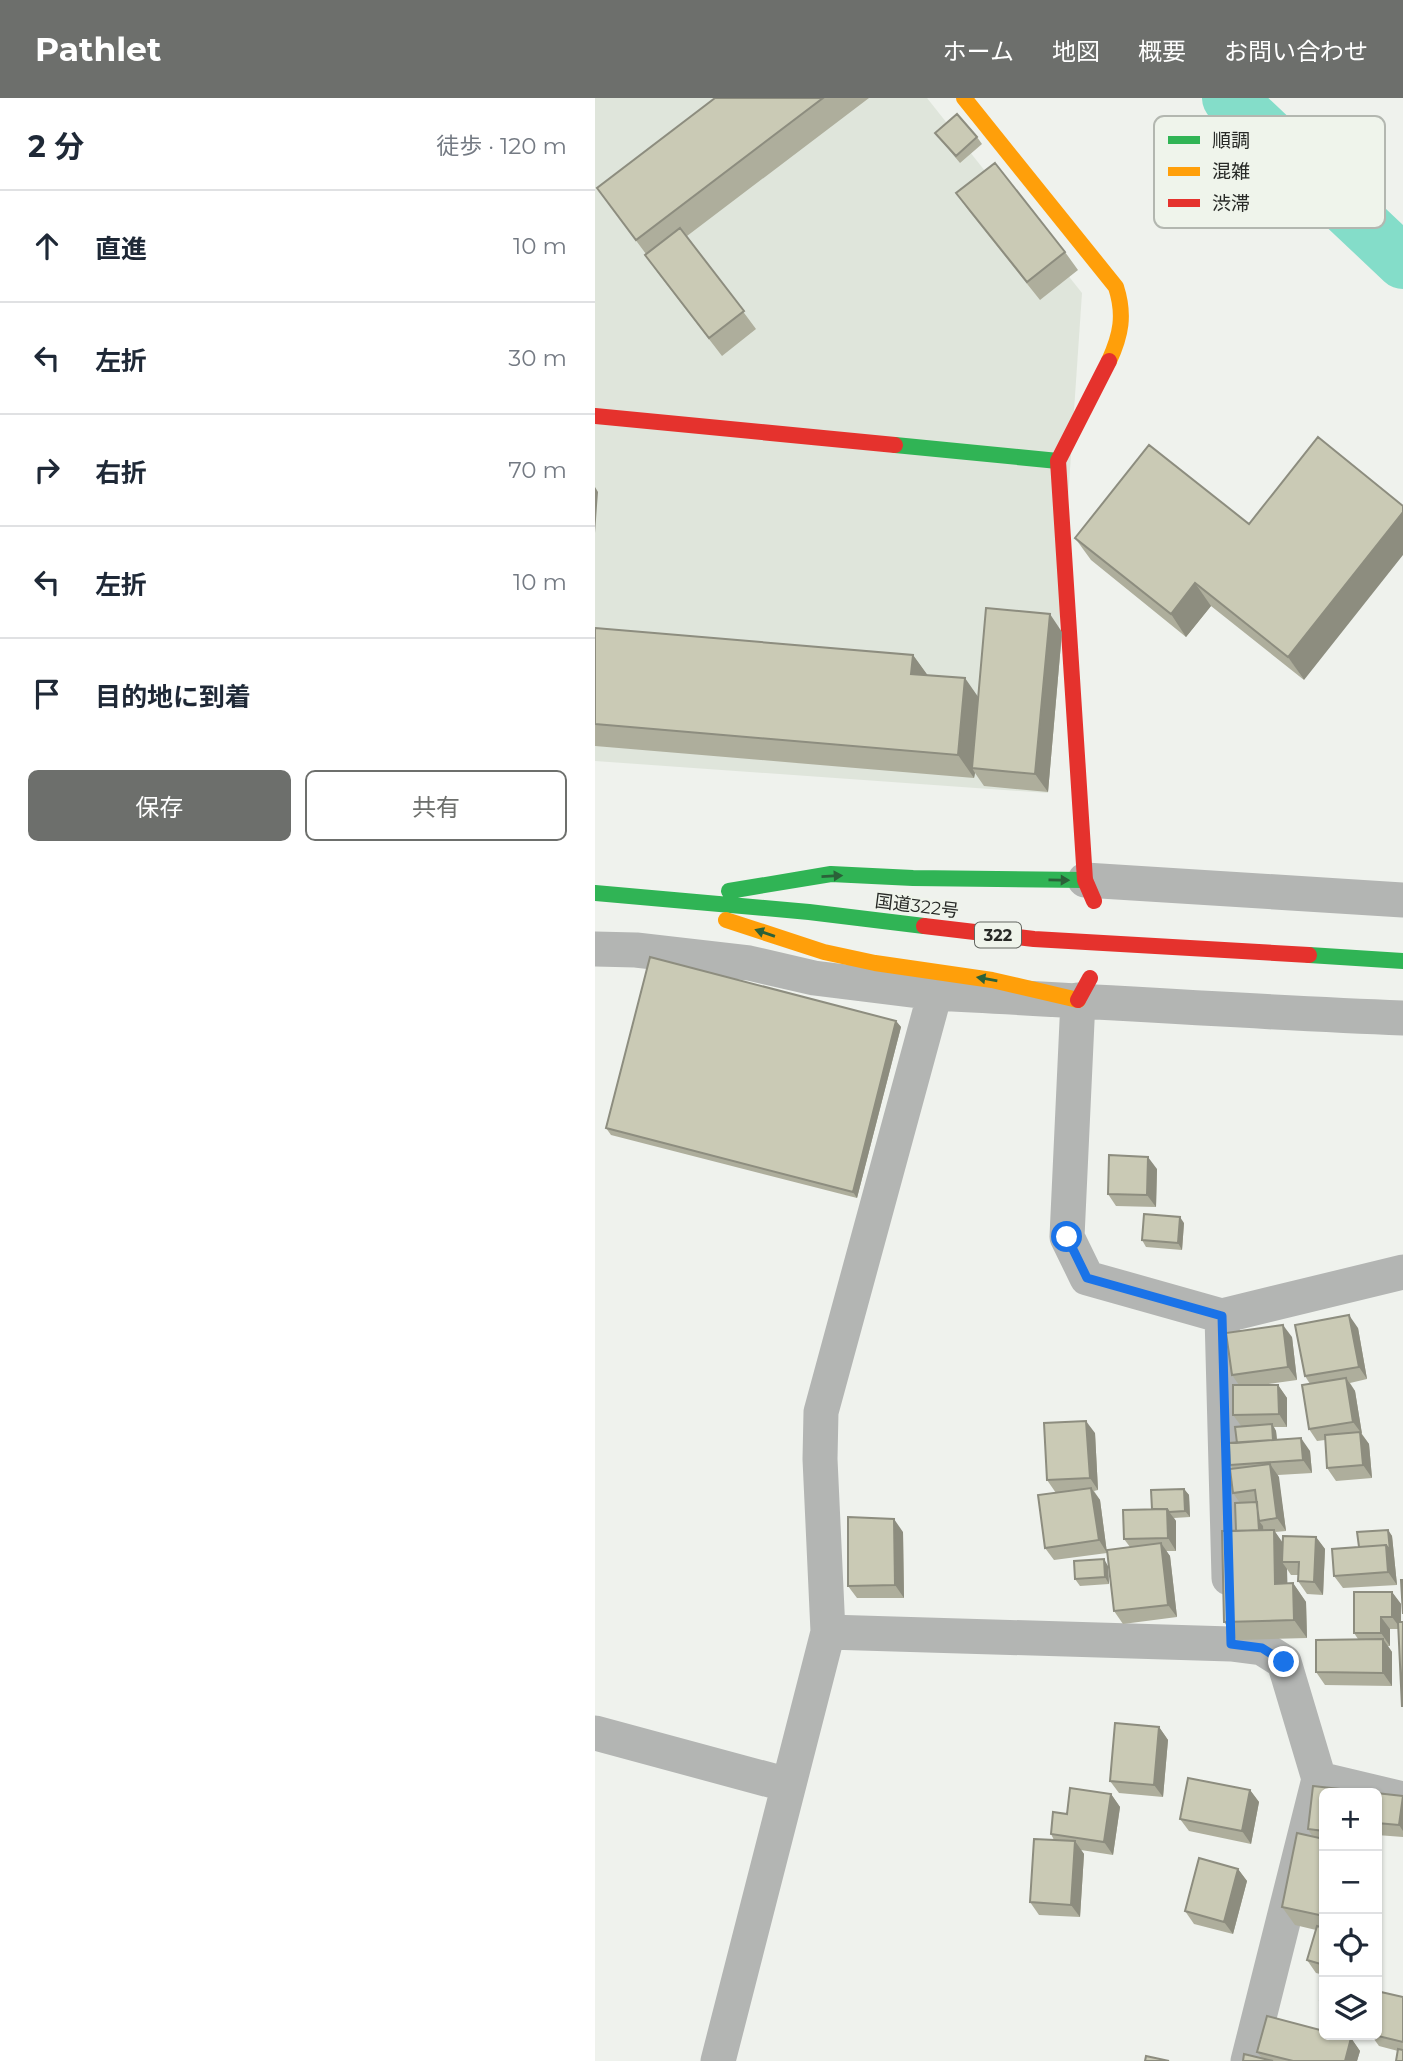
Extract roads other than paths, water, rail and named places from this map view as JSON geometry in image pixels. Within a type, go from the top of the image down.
[{"type":"main road","points":[[668,900],[831,874],[1090,891],[1058,461],[1111,356],[1120,331],[1122,305],[1116,287],[971,100]]},
{"type":"main road","points":[[595,416],[1058,461]]},
{"type":"main road","name":"国道322号","points":[[595,893],[809,912],[1034,939],[1403,961]]},
{"type":"main road","points":[[668,900],[824,953],[992,980],[1084,989]]},
{"type":"street","points":[[1090,891],[1403,900]]},
{"type":"street","points":[[595,949],[636,950],[749,963],[814,978],[935,993],[1084,989],[1258,1012],[1403,1018]]},
{"type":"street","points":[[1084,989],[1067,1237],[1087,1278],[1222,1316],[1403,1272]]},
{"type":"street","points":[[718,2061],[828,1632],[820,1459],[821,1412],[935,993]]},
{"type":"street","points":[[1222,1316],[1231,1621]]},
{"type":"street","points":[[828,1632],[1231,1621],[1262,1648],[1284,1662],[1319,1779],[1248,2061]]},
{"type":"street","points":[[595,1733],[788,1785]]},
{"type":"street","points":[[1319,1779],[1403,1799]]},
{"type":"waterway","points":[[1229,98],[1248,116]]},
{"type":"waterway","points":[[1367,228],[1403,262]]}]
